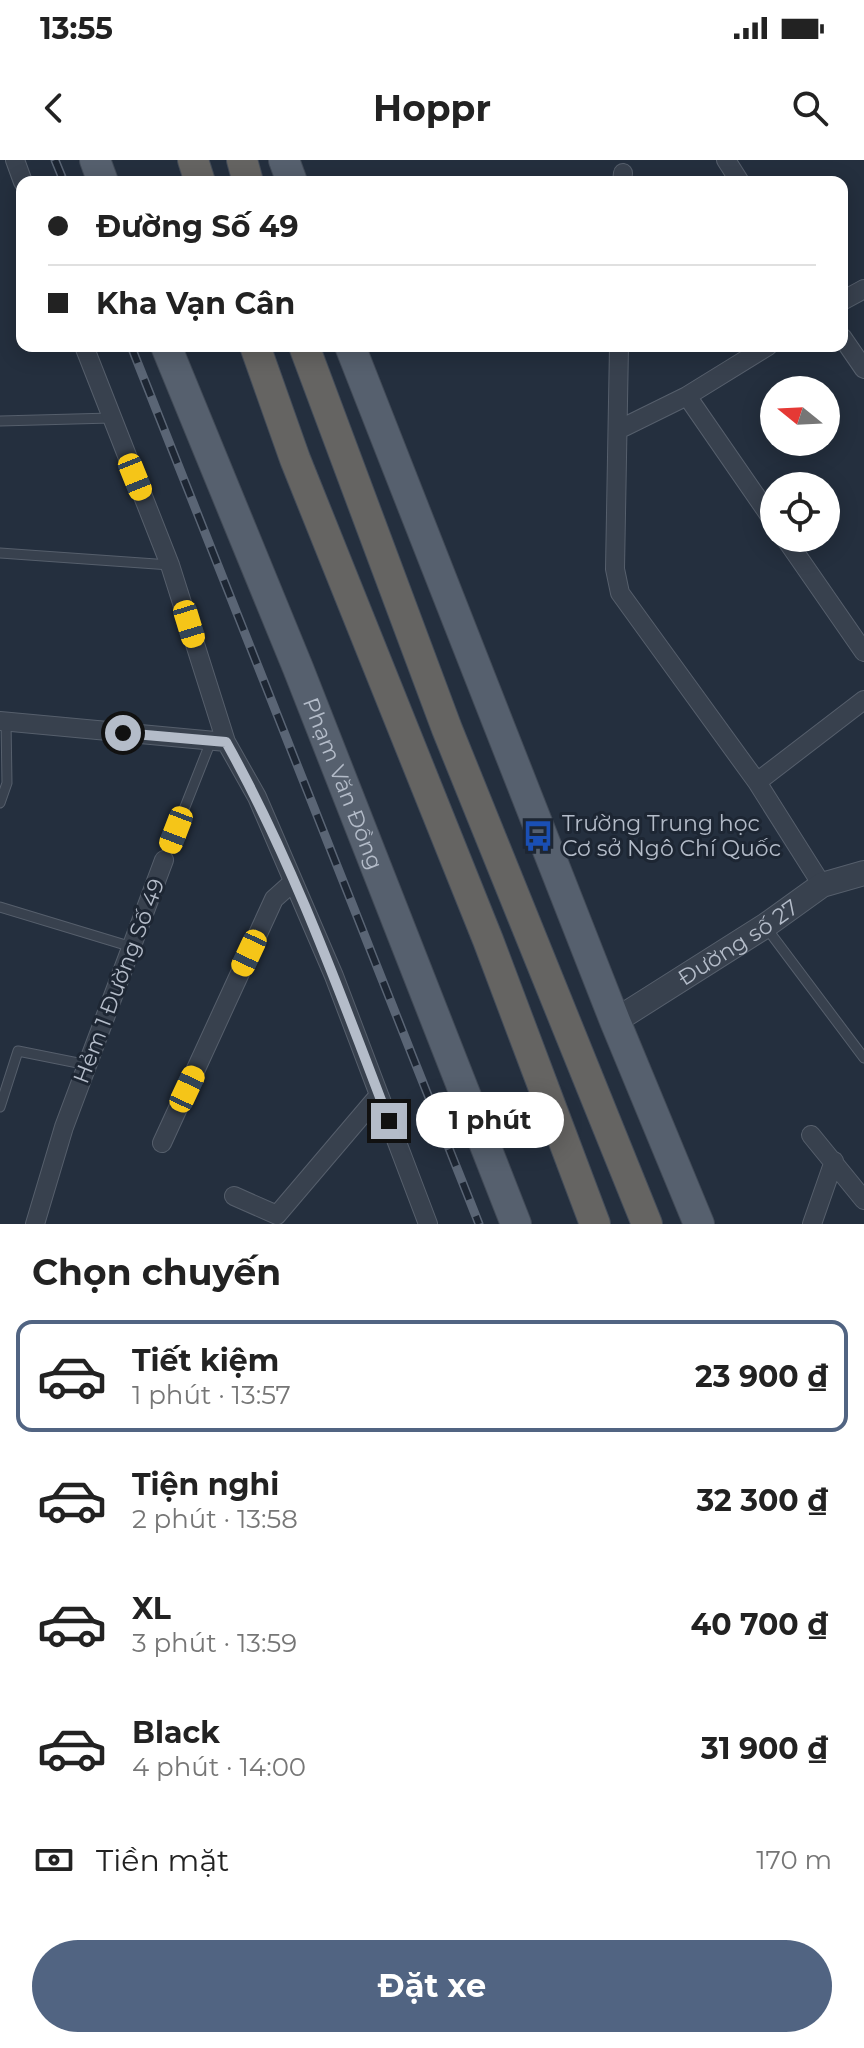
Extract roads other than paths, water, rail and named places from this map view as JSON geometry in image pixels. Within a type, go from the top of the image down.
[{"type":"highway","points":[[257,352],[295,459],[488,940],[595,1224]]},
{"type":"highway","points":[[306,352],[447,729],[647,1224]]},
{"type":"main road","name":"Phạm Văn Đồng","points":[[168,352],[298,668],[516,1224]]},
{"type":"main road","points":[[352,352],[615,1021],[699,1224]]},
{"type":"street","points":[[848,346],[864,369]]},
{"type":"street","points":[[86,352],[170,565],[218,742],[257,797],[334,976],[428,1224]]},
{"type":"street","points":[[619,352],[615,569],[620,593],[757,782],[822,885]]},
{"type":"street","points":[[618,430],[687,396],[758,352]]},
{"type":"street","points":[[687,396],[760,502]]},
{"type":"street","points":[[795,552],[864,652]]},
{"type":"street","points":[[757,782],[864,700]]},
{"type":"street","points":[[3,721],[218,742]]},
{"type":"street","name":"Hẻm 1 Đường Số 49","points":[[35,1224],[64,1127],[164,860]]},
{"type":"street","name":"Đường số 27","points":[[615,1021],[765,926],[822,885],[864,873]]},
{"type":"street","points":[[162,1143],[274,899],[293,882]]},
{"type":"street","points":[[234,1196],[277,1215],[379,1095]]},
{"type":"street","points":[[811,1135],[864,1200]]},
{"type":"street","points":[[812,1224],[834,1161]]},
{"type":"lane","points":[[0,421],[111,418]]},
{"type":"lane","points":[[0,553],[170,565]]},
{"type":"lane","points":[[0,803],[7,783],[3,721]]},
{"type":"lane","name":"Hẻm 1 Đường Số 49","points":[[164,860],[218,742]]},
{"type":"lane","points":[[0,907],[132,947]]},
{"type":"lane","points":[[765,926],[864,1058]]},
{"type":"lane","points":[[0,1107],[18,1051],[88,1065]]},
{"type":"railway","points":[[55,160],[62,176]]},
{"type":"railway","points":[[133,352],[479,1224]]},
{"type":"place","name":"Trường Trung học Cơ sở Ngô Chí Quốc","points":[[538,836]]}]
